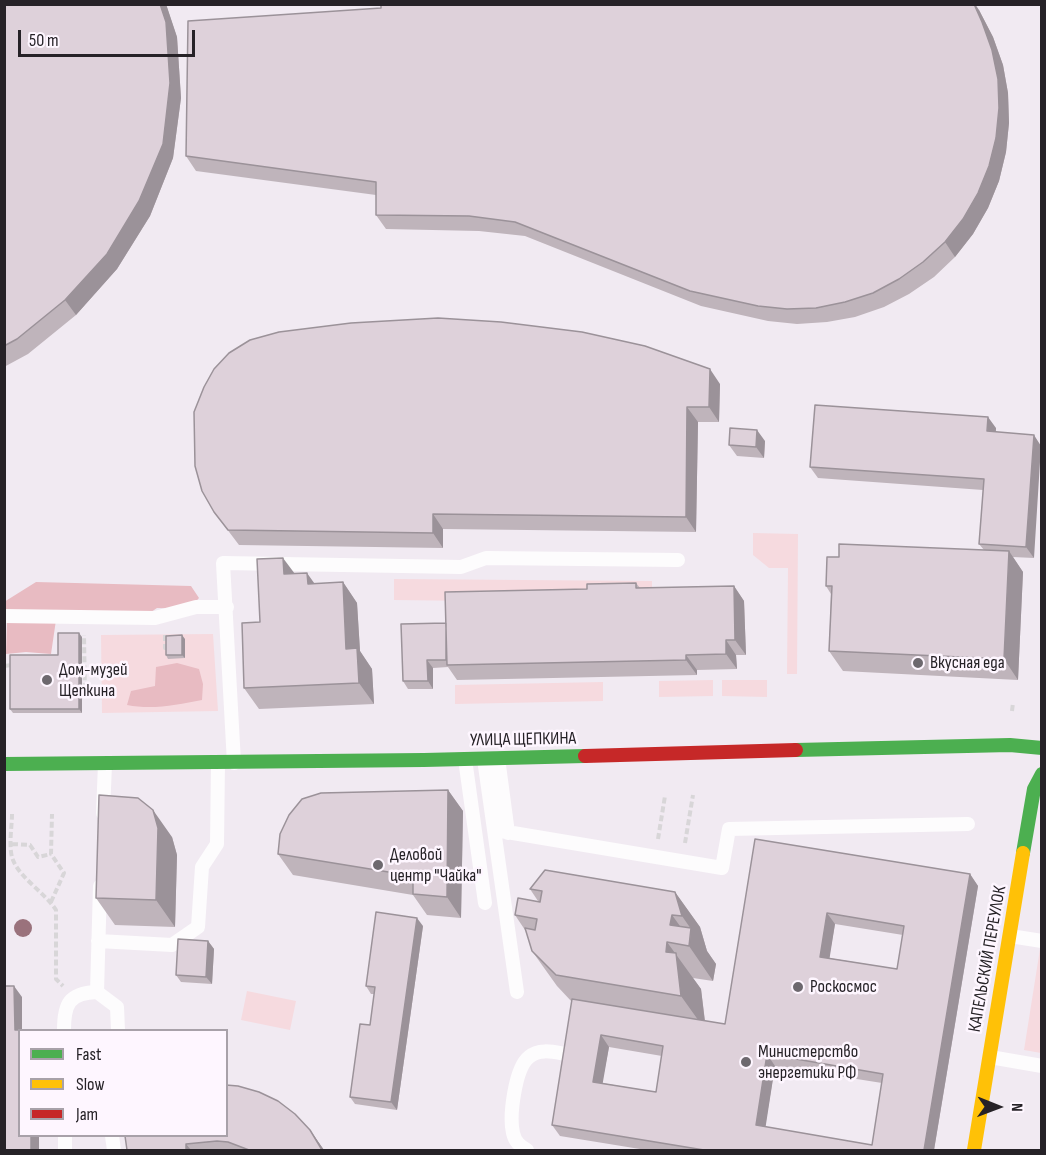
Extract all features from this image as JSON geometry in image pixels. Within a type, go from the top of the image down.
[{"type":"street","name":"УЛИЦА ЩЕПКИНА","points":[[4,764],[465,759],[1010,745],[1041,748]]},
{"type":"street","name":"КАПЕЛЬСКИЙ ПЕРЕУЛОК","points":[[974,1150],[1034,789],[1041,774]]},
{"type":"lane","points":[[234,763],[223,563],[461,567],[486,558],[678,560]]},
{"type":"lane","points":[[4,616],[155,618],[196,607],[227,607]]},
{"type":"lane","points":[[491,758],[501,832],[516,992]]},
{"type":"lane","points":[[465,759],[485,903]]},
{"type":"lane","points":[[98,941],[172,945],[198,927],[202,867],[217,844],[218,763]]},
{"type":"lane","points":[[102,829],[105,764]]},
{"type":"lane","points":[[501,832],[722,868],[729,830],[968,824]]},
{"type":"lane","points":[[97,992],[101,874]]},
{"type":"lane","points":[[1010,936],[1041,941]]},
{"type":"lane","points":[[64,1029],[66,1006],[73,997],[84,992],[97,992],[117,1007],[118,1029]]},
{"type":"lane","points":[[527,1150],[518,1144],[513,1133],[515,1085],[520,1070],[528,1057],[540,1052],[565,1054]]},
{"type":"lane","points":[[990,1057],[1041,1066]]},
{"type":"path","points":[[82,696],[85,695],[84,617]]},
{"type":"path","points":[[4,666],[13,665]]},
{"type":"path","points":[[1012,711],[1013,703]]},
{"type":"path","points":[[683,849],[693,795]]},
{"type":"path","points":[[657,844],[665,796]]},
{"type":"path","points":[[12,814],[12,858],[16,867],[56,910],[56,979],[73,997]]},
{"type":"path","points":[[51,903],[64,873],[51,855],[52,814]]},
{"type":"path","points":[[12,844],[30,844],[38,857],[51,855]]},
{"type":"shaded area","points":[[753,533],[798,534],[797,674],[787,674],[788,568],[769,568],[753,555]]},
{"type":"shaded area","points":[[394,579],[652,581],[652,588],[598,588],[476,601],[394,600]]},
{"type":"shaded area","points":[[36,582],[191,586],[199,598],[189,609],[157,608],[145,616],[120,624],[103,624],[94,613],[83,624],[56,620],[51,654],[26,652],[6,654],[7,622],[4,602]]},
{"type":"shaded area","points":[[213,634],[218,711],[102,713],[101,635]]},
{"type":"shaded area","points":[[177,663],[199,669],[203,684],[202,700],[155,707],[127,705],[131,691],[155,686],[156,667]]},
{"type":"shaded area","points":[[713,680],[713,696],[659,697],[659,681]]},
{"type":"shaded area","points":[[722,680],[767,680],[767,697],[722,696]]},
{"type":"shaded area","points":[[603,682],[603,701],[455,704],[455,685]]},
{"type":"shaded area","points":[[1040,949],[1042,950],[1041,1053],[1024,1050]]},
{"type":"shaded area","points":[[247,991],[296,1001],[290,1030],[241,1020]]},
{"type":"building","points":[[4,4],[160,4],[166,22],[170,83],[163,144],[139,201],[107,254],[65,300],[17,339],[4,346]]},
{"type":"building","points":[[381,4],[974,4],[992,50],[998,79],[999,108],[996,138],[989,166],[978,193],[963,219],[945,242],[923,262],[899,279],[873,293],[816,308],[787,309],[758,306],[690,291],[515,222],[469,216],[376,215],[376,182],[186,156],[188,21],[381,8]]},
{"type":"building","points":[[438,318],[501,322],[582,332],[645,346],[710,369],[709,407],[687,407],[686,517],[433,514],[433,533],[228,530],[202,491],[195,466],[194,412],[214,369],[229,353],[250,340],[279,332],[351,323]]},
{"type":"building","points":[[815,405],[988,417],[987,431],[1034,435],[1026,547],[979,544],[984,479],[810,467]]},
{"type":"building","points":[[730,428],[757,430],[756,447],[729,445]]},
{"type":"building","points":[[839,544],[1009,551],[1004,659],[829,651],[832,586],[826,586],[827,557],[839,557]]},
{"type":"building","points":[[283,558],[284,574],[307,573],[308,584],[343,582],[346,649],[357,648],[359,683],[244,688],[242,623],[260,622],[257,559]]},
{"type":"building","points":[[636,583],[636,588],[734,586],[735,640],[726,640],[726,654],[686,655],[686,660],[447,665],[445,592],[587,589],[587,584]]},
{"type":"building","points":[[446,623],[446,660],[427,660],[428,681],[403,681],[401,624]]},
{"type":"building","name":"Дом-музей Щепкина","points":[[58,633],[79,633],[79,709],[10,709],[10,655],[58,655]]},
{"type":"building","points":[[182,635],[182,655],[166,655],[166,636]]},
{"type":"building","name":"Деловой центр \"Чайка\"","points":[[448,790],[447,897],[413,894],[413,876],[278,854],[280,834],[289,815],[302,799],[321,793]]},
{"type":"building","points":[[99,795],[138,798],[153,810],[158,828],[156,900],[96,898]]},
{"type":"building","points":[[755,839],[970,874],[924,1150],[704,1150],[552,1125],[572,999],[725,1024]],"holes":[[[827,913],[904,926],[897,969],[820,957]],[[601,1035],[663,1046],[656,1092],[593,1082]],[[767,1054],[883,1074],[872,1145],[756,1125]]]},
{"type":"building","points":[[545,870],[675,892],[682,916],[672,915],[670,925],[691,928],[689,946],[667,942],[666,952],[676,953],[681,996],[556,975],[532,951],[525,928],[535,930],[537,919],[515,915],[518,898],[540,902],[542,891],[530,889]]},
{"type":"building","points":[[376,912],[417,918],[391,1102],[350,1097],[360,1024],[370,1025],[375,987],[366,986]]},
{"type":"building","points":[[178,939],[208,941],[206,977],[176,975]]},
{"type":"building","points":[[4,986],[14,986],[15,1030],[18,1030],[18,1137],[31,1137],[31,1150],[4,1150]]},
{"type":"building","points":[[228,1085],[259,1092],[278,1101],[310,1130],[322,1150],[249,1150],[228,1142],[217,1141],[186,1144],[186,1150],[127,1150],[125,1137],[228,1137]]},
{"type":"traffic: fast","points":[[796,750],[1010,745],[1042,748]]},
{"type":"traffic: fast","points":[[4,764],[585,756]]},
{"type":"traffic: fast","points":[[1023,853],[1034,789],[1042,774]]},
{"type":"traffic: slow","points":[[974,1150],[1023,853]]},
{"type":"traffic: jam","points":[[585,756],[796,750]]},
{"type":"place","name":"Вкусная еда","points":[[918,663]]},
{"type":"place","name":"Дом-музей Щепкина","points":[[47,680]]},
{"type":"place","name":"Деловой центр \"Чайка\"","points":[[378,865]]},
{"type":"place","name":"Роскосмос","points":[[798,987]]},
{"type":"place","name":"Министерство энергетики РФ","points":[[746,1062]]}]
